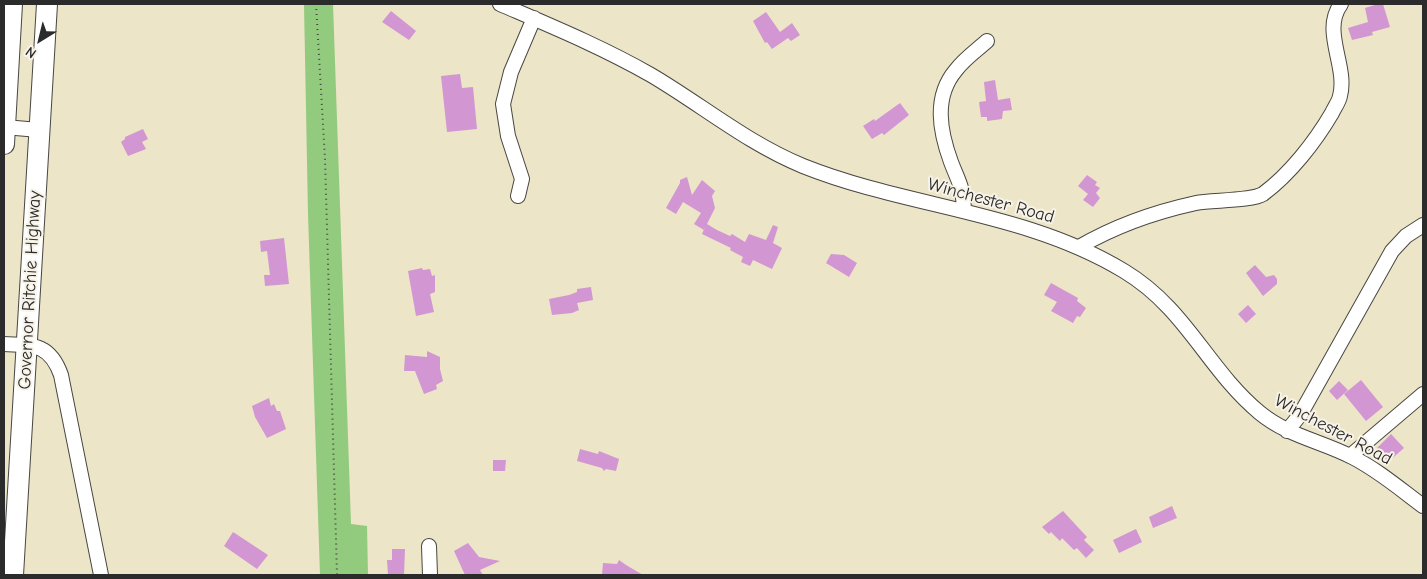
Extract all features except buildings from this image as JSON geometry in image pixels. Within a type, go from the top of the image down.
[{"type":"highway","points":[[4,132],[12,4]]},
{"type":"highway","name":"Governor Ritchie Highway","points":[[13,575],[47,4]]},
{"type":"street","name":"Winchester Road","points":[[500,4],[594,44],[631,63],[670,86],[734,130],[781,156],[859,186],[1020,225],[1079,247],[1122,269],[1162,298],[1176,313],[1239,394],[1262,415],[1287,431],[1350,456],[1423,506]]},
{"type":"street","points":[[1079,247],[1100,235],[1151,215],[1197,203],[1262,195],[1297,161],[1331,114],[1340,96],[1341,67],[1333,35],[1337,9],[1341,4]]},
{"type":"street","points":[[518,196],[522,179],[508,136],[503,104],[511,72],[534,18]]},
{"type":"street","points":[[964,210],[963,189],[951,162],[940,121],[940,108],[947,85],[955,70],[987,41]]},
{"type":"street","points":[[4,132],[39,130]]},
{"type":"street","points":[[1287,431],[1300,415],[1392,251],[1406,236],[1423,225]]},
{"type":"street","points":[[4,344],[27,345],[45,350],[56,361],[61,375],[101,575]]},
{"type":"street","points":[[1350,456],[1423,394]]},
{"type":"street","points":[[429,546],[430,575]]},
{"type":"path","points":[[316,4],[325,159],[337,575]]},
{"type":"green space","points":[[304,4],[333,4],[351,524],[367,526],[368,575],[320,575],[308,214]]}]
